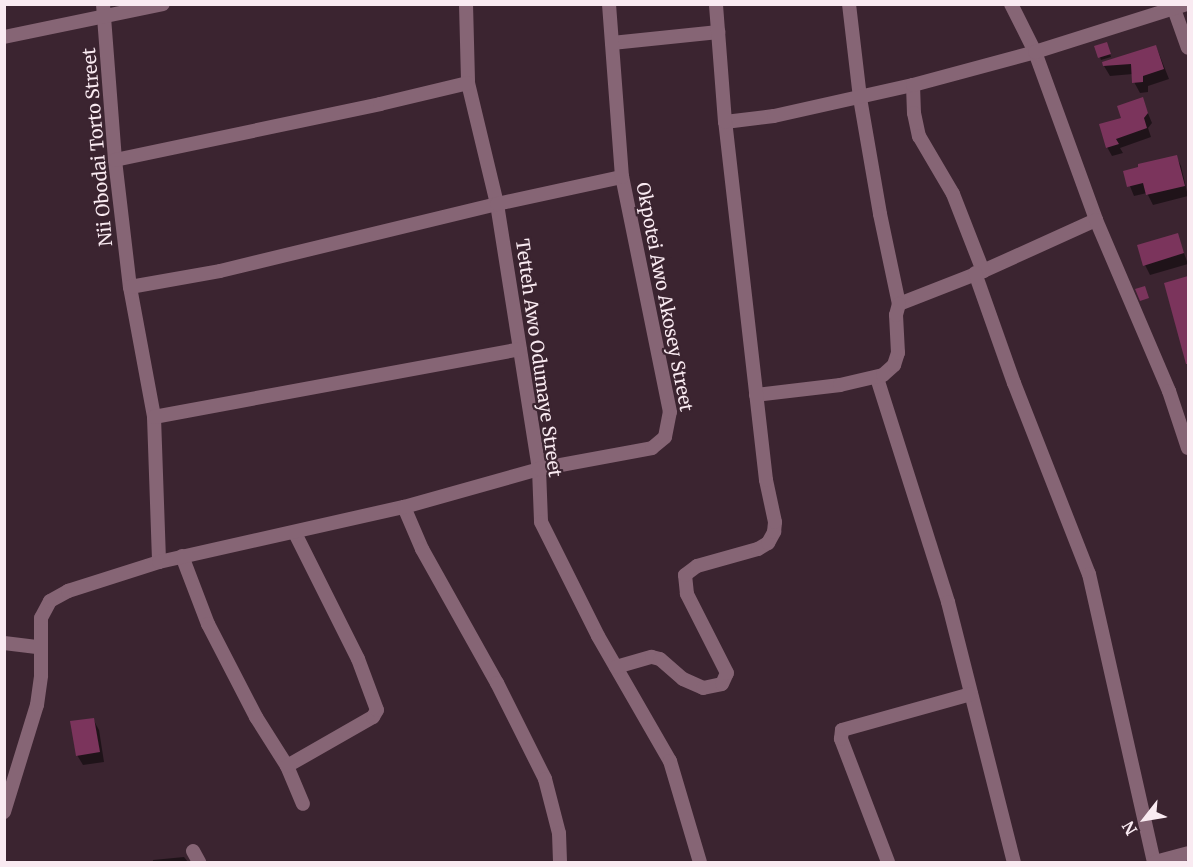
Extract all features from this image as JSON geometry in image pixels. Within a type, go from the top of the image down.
[{"type":"street","points":[[4,37],[104,10],[163,4]]},
{"type":"street","name":"Tetteh Awo Odumaye Street","points":[[466,4],[468,83],[497,204],[539,469],[541,522],[616,667],[670,761],[700,862]]},
{"type":"street","name":"Okpotei Awo Akosey Street","points":[[4,812],[31,734],[41,675],[40,618],[50,601],[68,591],[159,562],[404,507],[539,469],[652,448],[665,437],[669,427],[670,412],[622,177],[609,4]]},
{"type":"street","points":[[616,667],[652,657],[660,659],[683,679],[703,688],[715,687],[726,680],[727,673],[687,594],[685,575],[697,566],[758,549],[768,543],[774,532],[775,522],[766,480],[725,122],[716,4]]},
{"type":"street","points":[[756,395],[877,378],[890,371],[898,353],[896,315],[899,304],[880,214],[860,98],[849,4]]},
{"type":"street","points":[[1011,4],[1035,52],[1096,220],[1169,391],[1188,448]]},
{"type":"street","points":[[725,122],[774,116],[913,85],[1035,52],[1181,7],[1188,48]]},
{"type":"street","name":"Nii Obodai Torto Street","points":[[104,10],[115,160],[130,287],[154,417],[159,562]]},
{"type":"street","points":[[612,43],[717,32]]},
{"type":"street","points":[[115,160],[380,105],[468,83]]},
{"type":"street","points":[[913,85],[914,113],[919,136],[953,194],[1014,383],[1089,574],[1155,862],[1186,857]]},
{"type":"street","points":[[130,287],[220,271],[497,204],[622,177]]},
{"type":"street","points":[[899,304],[979,272],[1096,220]]},
{"type":"street","points":[[154,417],[520,349]]},
{"type":"street","points":[[877,378],[948,602],[1014,862]]},
{"type":"street","points":[[404,507],[427,559],[497,682],[545,779],[560,832],[560,862]]},
{"type":"street","points":[[286,766],[373,717],[377,710],[358,659],[295,533]]},
{"type":"street","points":[[182,556],[208,624],[256,717],[286,766],[303,804]]},
{"type":"street","points":[[4,643],[39,647]]},
{"type":"street","points":[[888,862],[841,739],[842,730],[971,694]]},
{"type":"building","points":[[1107,42],[1111,54],[1098,58],[1094,46]]},
{"type":"building","points":[[1156,45],[1164,69],[1143,76],[1143,82],[1132,83],[1131,64],[1103,66],[1102,62]]},
{"type":"building","points":[[1143,97],[1148,113],[1144,118],[1147,128],[1116,139],[1119,144],[1106,148],[1099,124],[1121,118],[1117,106]]},
{"type":"building","points":[[1177,155],[1185,186],[1146,195],[1143,183],[1127,187],[1123,171],[1138,167],[1138,164]]},
{"type":"building","points":[[1178,233],[1184,253],[1143,266],[1137,245]]},
{"type":"building","points":[[1188,276],[1188,364],[1186,364],[1164,283]]},
{"type":"building","points":[[1145,286],[1149,298],[1140,301],[1135,289]]},
{"type":"building","points":[[94,718],[100,752],[76,756],[70,721]]}]
